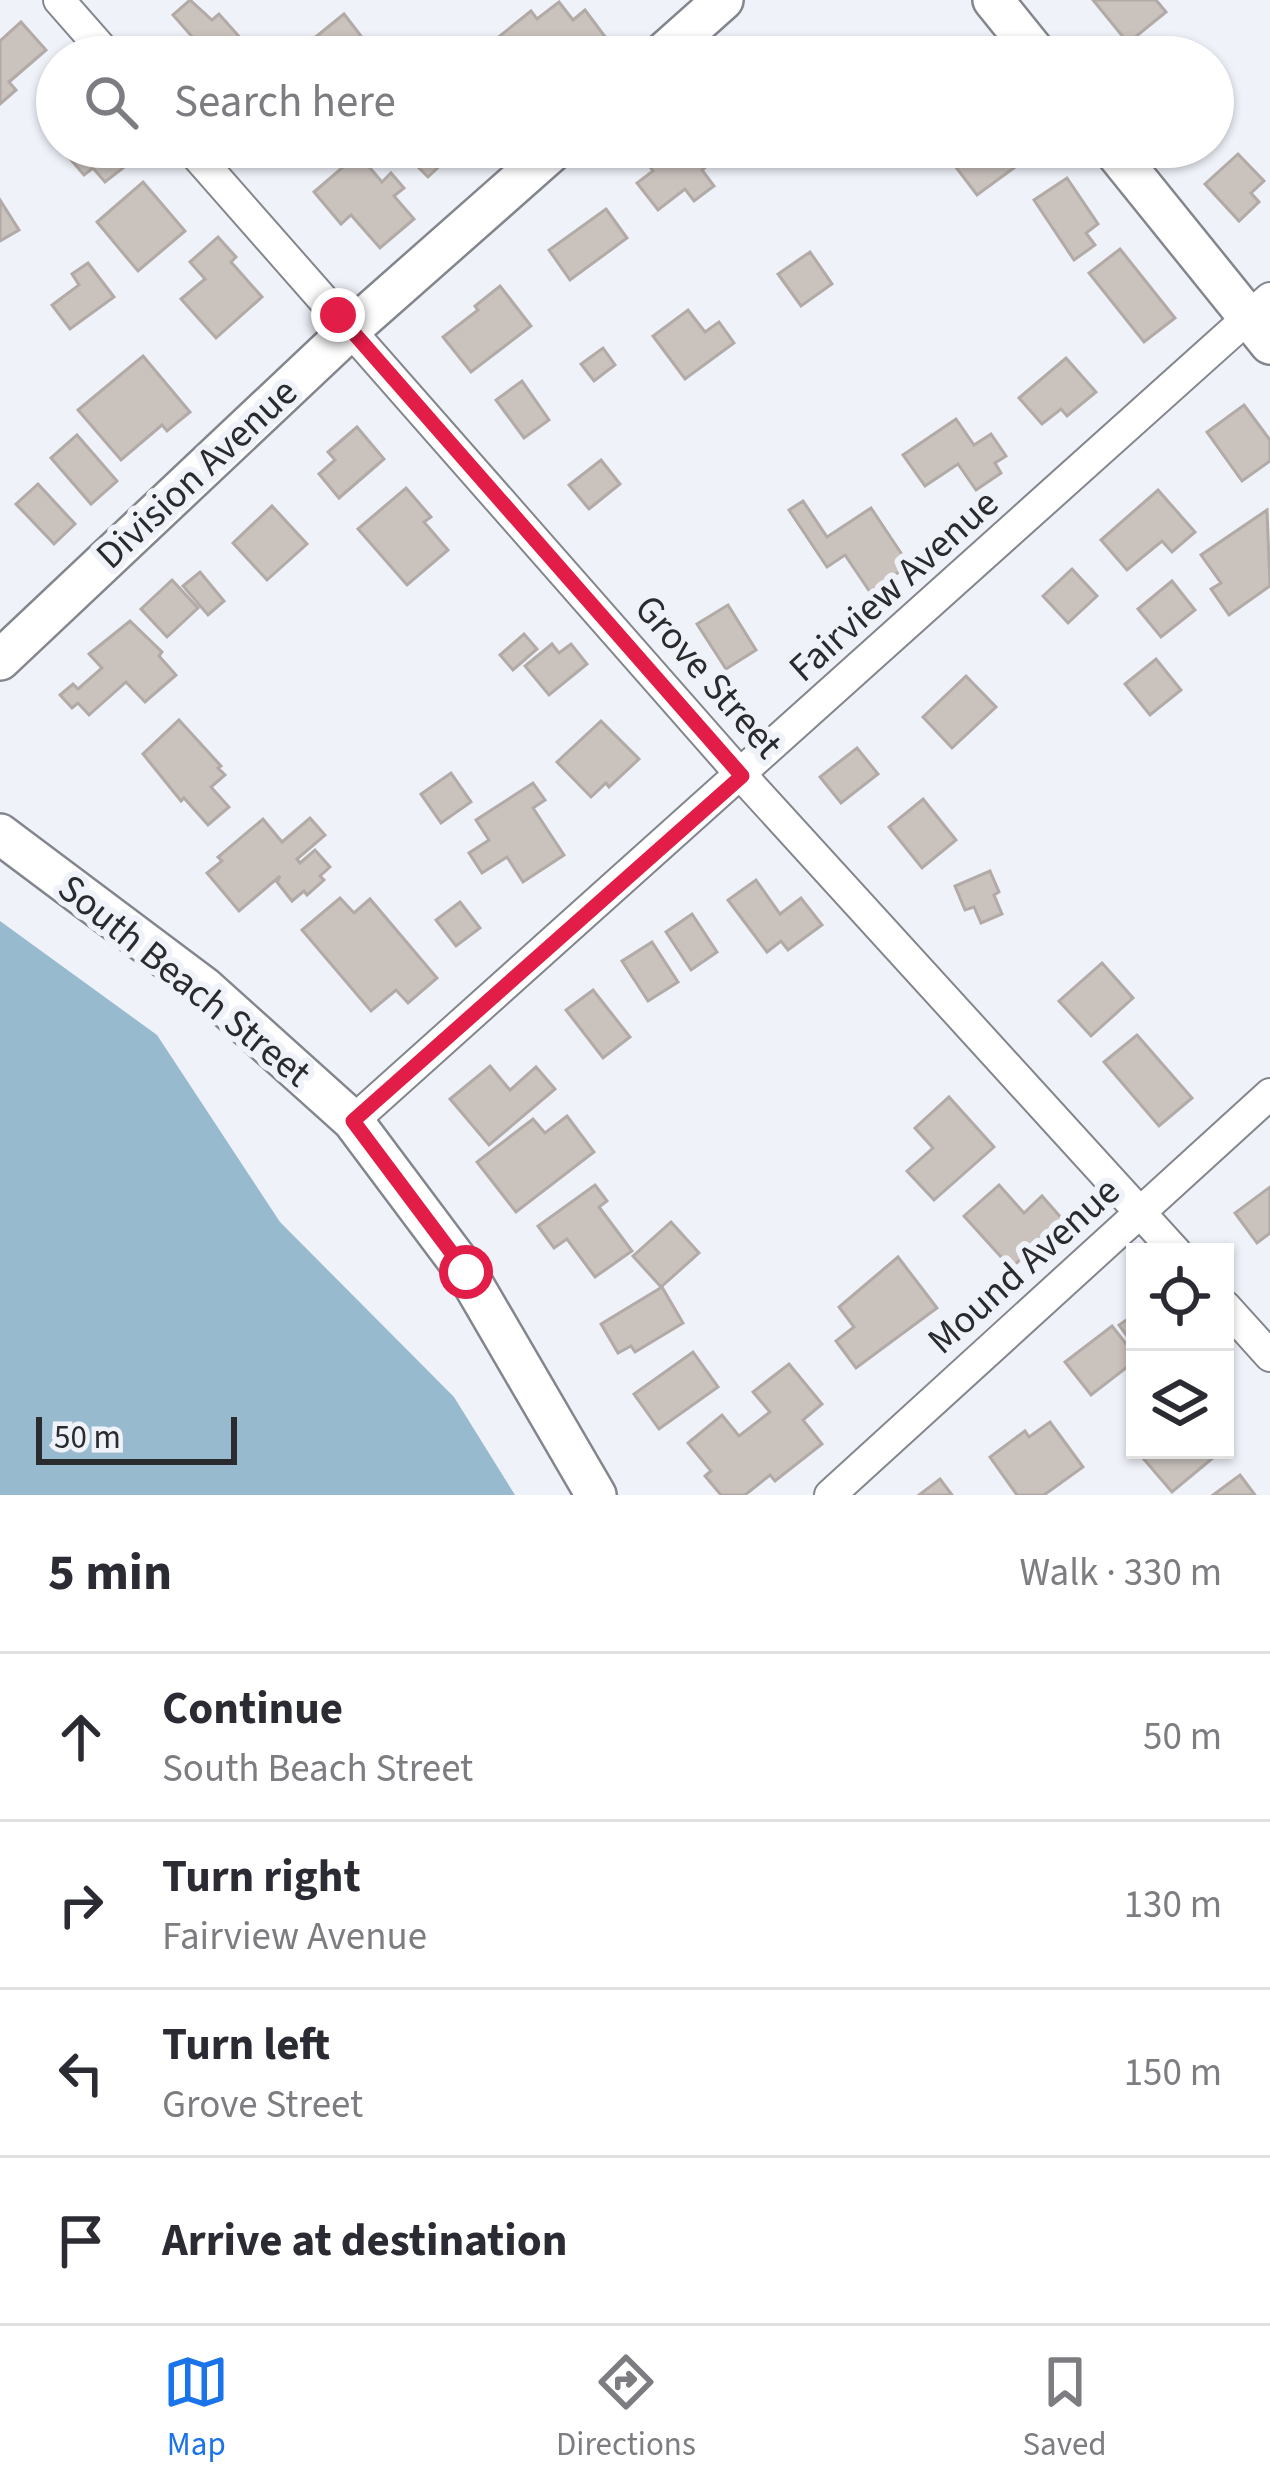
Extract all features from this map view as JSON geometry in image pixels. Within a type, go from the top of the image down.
[{"type":"street","points":[[59,0],[91,36]]},
{"type":"street","points":[[683,36],[723,0]]},
{"type":"street","points":[[992,0],[1022,36]]},
{"type":"street","name":"Grove Street","points":[[209,168],[742,776],[1168,1243]]},
{"type":"street","name":"Division Avenue","points":[[0,660],[351,329],[533,168]]},
{"type":"street","points":[[1130,168],[1263,320]]},
{"type":"street","name":"Fairview Avenue","points":[[353,1121],[1263,320]]},
{"type":"street","name":"South Beach Street","points":[[0,834],[204,987],[353,1121],[466,1272],[596,1495]]},
{"type":"street","name":"Mound Avenue","points":[[830,1495],[1270,1094]]},
{"type":"street","points":[[1234,1316],[1270,1356]]},
{"type":"water","points":[[0,921],[157,1035],[280,1222],[454,1397],[515,1495],[0,1495]]},
{"type":"building","points":[[190,0],[212,20],[219,14],[239,36],[191,36],[173,15]]},
{"type":"building","points":[[1093,0],[1156,0],[1166,12],[1137,36],[1122,36]]},
{"type":"building","points":[[559,2],[573,20],[585,10],[604,36],[500,36],[531,11],[537,19]]},
{"type":"building","points":[[344,14],[361,36],[317,36]]},
{"type":"building","points":[[21,22],[36,39],[36,59],[9,82],[16,90],[0,104],[0,41]]},
{"type":"building","points":[[1238,154],[1264,181],[1251,193],[1259,202],[1239,221],[1205,184],[1223,168],[1234,168]]},
{"type":"building","points":[[93,168],[123,168],[105,182]]},
{"type":"building","points":[[342,168],[370,168],[382,182],[391,173],[404,188],[394,196],[414,219],[380,248],[351,215],[341,224],[314,192]]},
{"type":"building","points":[[651,168],[704,168],[714,186],[694,201],[685,189],[658,210],[637,183],[653,171]]},
{"type":"building","points":[[957,168],[1014,168],[977,195]]},
{"type":"building","points":[[1067,178],[1098,224],[1086,233],[1095,245],[1074,260],[1034,200]]},
{"type":"building","points":[[143,182],[185,231],[138,271],[97,222]]},
{"type":"building","points":[[0,200],[19,230],[0,241]]},
{"type":"building","points":[[606,209],[627,238],[570,280],[549,250]]},
{"type":"building","points":[[218,237],[236,257],[231,262],[262,297],[216,338],[181,299],[205,279],[190,262]]},
{"type":"building","points":[[1120,249],[1175,318],[1144,342],[1089,273]]},
{"type":"building","points":[[810,252],[832,284],[801,306],[778,274]]},
{"type":"building","points":[[88,263],[114,297],[70,329],[52,305],[79,285],[72,274]]},
{"type":"building","points":[[500,286],[531,326],[471,372],[443,337]]},
{"type":"building","points":[[688,310],[705,332],[719,322],[734,343],[685,379],[653,336]]},
{"type":"building","points":[[603,348],[615,365],[594,381],[581,364]]},
{"type":"building","points":[[143,356],[190,412],[167,431],[162,425],[121,460],[78,410]]},
{"type":"building","points":[[1066,358],[1096,392],[1067,416],[1061,409],[1042,424],[1019,398]]},
{"type":"building","points":[[522,381],[549,420],[524,438],[496,400]]},
{"type":"building","points":[[1244,405],[1270,440],[1270,461],[1242,481],[1207,432]]},
{"type":"building","points":[[956,419],[974,445],[991,434],[1006,456],[995,463],[1001,473],[976,490],[958,464],[925,486],[903,455]]},
{"type":"building","points":[[357,427],[384,459],[339,498],[319,474],[335,460],[328,452]]},
{"type":"building","points":[[77,435],[117,481],[91,504],[51,458]]},
{"type":"building","points":[[601,460],[620,484],[589,509],[569,485]]},
{"type":"building","points":[[38,484],[75,524],[54,544],[16,504]]},
{"type":"building","points":[[406,488],[431,517],[424,522],[448,550],[407,585],[358,529]]},
{"type":"building","points":[[1158,490],[1195,532],[1172,552],[1162,541],[1127,570],[1101,540]]},
{"type":"building","points":[[803,501],[827,537],[871,508],[909,565],[870,592],[845,555],[827,567],[789,510]]},
{"type":"building","points":[[272,506],[307,544],[267,580],[233,543]]},
{"type":"building","points":[[1267,510],[1270,586],[1229,615],[1211,589],[1221,583],[1201,555]]},
{"type":"building","points":[[1072,569],[1097,596],[1068,623],[1043,596]]},
{"type":"building","points":[[200,572],[224,601],[208,615],[183,586]]},
{"type":"building","points":[[172,580],[198,608],[167,637],[141,609]]},
{"type":"building","points":[[1172,581],[1195,610],[1161,637],[1138,609]]},
{"type":"building","points":[[728,605],[756,650],[726,669],[697,624]]},
{"type":"building","points":[[130,621],[162,652],[159,656],[176,675],[145,702],[126,682],[89,715],[78,703],[72,708],[60,695],[73,684],[78,689],[102,668],[89,654]]},
{"type":"building","points":[[524,634],[537,649],[513,670],[500,655]]},
{"type":"building","points":[[552,644],[559,653],[571,644],[587,664],[549,695],[525,666]]},
{"type":"building","points":[[1156,659],[1181,690],[1150,715],[1125,684]]},
{"type":"building","points":[[966,676],[996,707],[952,748],[923,717]]},
{"type":"building","points":[[179,720],[225,775],[211,787],[229,807],[208,825],[184,798],[181,801],[143,754]]},
{"type":"building","points":[[601,721],[639,759],[591,797],[557,762]]},
{"type":"building","points":[[857,748],[878,774],[841,803],[820,777]]},
{"type":"building","points":[[451,773],[471,802],[441,823],[421,794]]},
{"type":"building","points":[[533,783],[545,800],[533,808],[564,855],[523,882],[507,857],[482,873],[469,853],[489,840],[476,820]]},
{"type":"building","points":[[923,799],[956,840],[922,868],[889,827]]},
{"type":"building","points":[[310,818],[325,835],[297,859],[300,863],[315,850],[330,867],[320,876],[324,880],[292,901],[277,882],[280,876],[239,911],[207,873],[222,861],[218,857],[263,819],[282,842]]},
{"type":"building","points":[[990,871],[1002,914],[981,923],[974,907],[965,910],[955,886]]},
{"type":"building","points":[[756,880],[780,914],[801,898],[822,925],[788,950],[781,941],[767,952],[728,900]]},
{"type":"building","points":[[340,898],[354,913],[370,899],[437,978],[408,1003],[396,990],[371,1011],[302,930]]},
{"type":"building","points":[[460,902],[480,928],[456,946],[436,920]]},
{"type":"building","points":[[692,914],[717,952],[691,970],[666,932]]},
{"type":"building","points":[[652,942],[678,982],[648,1001],[622,961]]},
{"type":"building","points":[[1102,963],[1133,998],[1091,1036],[1059,1001]]},
{"type":"building","points":[[593,990],[630,1037],[603,1058],[566,1010]]},
{"type":"building","points":[[1137,1035],[1192,1098],[1159,1126],[1104,1062]]},
{"type":"building","points":[[490,1066],[510,1090],[536,1067],[555,1089],[489,1145],[450,1099]]},
{"type":"building","points":[[949,1097],[994,1147],[934,1200],[907,1171],[933,1148],[915,1128]]},
{"type":"building","points":[[567,1116],[594,1152],[516,1212],[477,1162],[533,1119],[545,1133]]},
{"type":"building","points":[[595,1185],[607,1201],[599,1207],[632,1251],[595,1277],[567,1239],[554,1248],[538,1226]]},
{"type":"building","points":[[999,1185],[1024,1213],[1042,1196],[1064,1221],[1011,1268],[964,1216]]},
{"type":"building","points":[[1270,1187],[1270,1233],[1257,1243],[1235,1213]]},
{"type":"building","points":[[671,1222],[699,1253],[661,1287],[633,1256]]},
{"type":"building","points":[[898,1257],[937,1308],[856,1368],[836,1341],[854,1327],[839,1307]]},
{"type":"building","points":[[662,1287],[683,1323],[635,1352],[631,1346],[618,1353],[601,1324]]},
{"type":"building","points":[[1112,1326],[1126,1344],[1126,1368],[1091,1395],[1065,1362]]},
{"type":"building","points":[[693,1352],[718,1387],[659,1429],[634,1394]]},
{"type":"building","points":[[789,1364],[822,1404],[803,1420],[822,1444],[775,1481],[770,1475],[745,1495],[721,1495],[705,1476],[711,1471],[688,1443],[722,1415],[739,1436],[770,1412],[753,1392]]},
{"type":"building","points":[[1050,1422],[1083,1467],[1044,1495],[1017,1495],[990,1457],[1025,1431],[1029,1437]]},
{"type":"building","points":[[1144,1459],[1212,1459],[1172,1492]]},
{"type":"building","points":[[1240,1475],[1255,1495],[1213,1495]]},
{"type":"building","points":[[940,1479],[952,1495],[919,1495]]},
{"type":"route","points":[[338,315],[742,776],[353,1121],[466,1272]]}]
